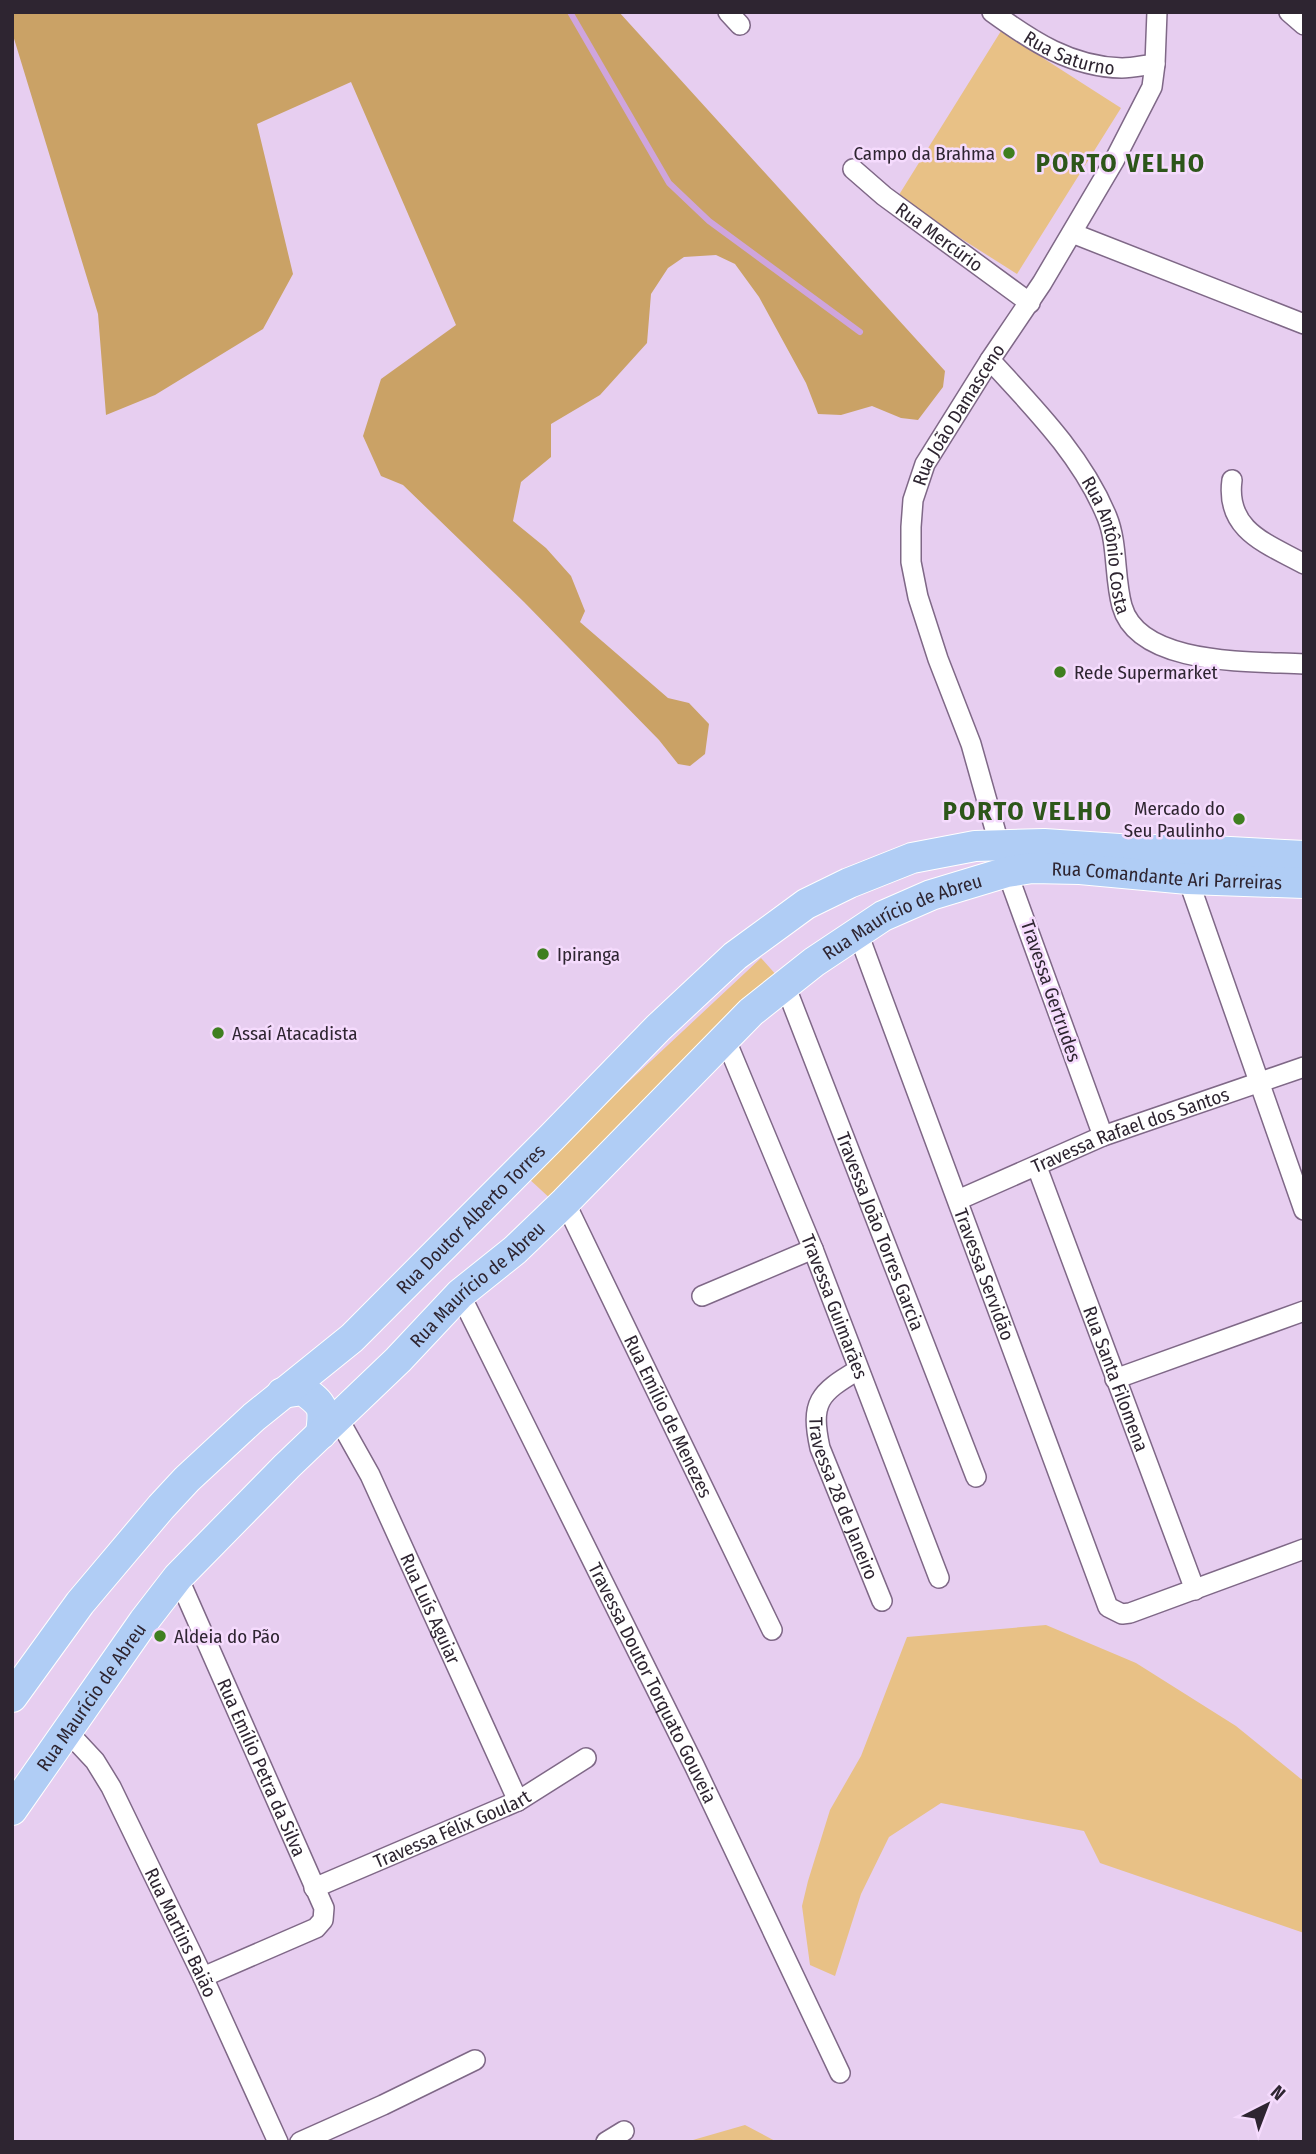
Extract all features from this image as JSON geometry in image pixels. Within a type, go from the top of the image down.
[{"type":"main road","points":[[1012,862],[1044,844],[1304,856]]},
{"type":"main road","name":"Rua Doutor Alberto Torres","points":[[12,1697],[80,1603],[187,1479],[282,1393],[352,1338],[658,1028],[735,956],[806,904],[849,883],[912,858],[975,846],[1012,862]]},
{"type":"main road","name":"Rua Comandante Ari Parreiras","points":[[1012,862],[1188,879],[1304,883]]},
{"type":"main road","name":"Rua Maurício de Abreu","points":[[12,1810],[144,1621],[178,1577],[460,1294],[515,1250],[565,1202],[751,1012],[883,916],[1012,862]]},
{"type":"main road","points":[[327,1358],[325,1373],[331,1390],[342,1397],[359,1398]]},
{"type":"main road","points":[[282,1393],[303,1390],[319,1401],[330,1426]]},
{"type":"street","name":"Rua Saturno","points":[[992,12],[1034,42],[1068,58],[1123,68],[1155,64]]},
{"type":"street","name":"Rua João Damasceno","points":[[1012,862],[918,597],[911,562],[913,500],[925,464],[990,360],[1030,303],[1114,161],[1152,86],[1157,12]]},
{"type":"street","points":[[1289,12],[1304,25]]},
{"type":"street","name":"Rua Mercúrio","points":[[853,169],[884,196],[1030,303]]},
{"type":"street","points":[[1072,233],[1304,324]]},
{"type":"street","name":"Rua Antônio Costa","points":[[990,360],[1042,418],[1095,490],[1109,521],[1123,608],[1141,634],[1161,646],[1189,655],[1304,664]]},
{"type":"street","points":[[1232,480],[1231,501],[1242,525],[1258,540],[1304,565]]},
{"type":"street","name":"Travessa Gertrudes","points":[[1012,862],[1103,1136]]},
{"type":"street","points":[[1188,879],[1304,1210]]},
{"type":"street","name":"Travessa Servidão","points":[[858,933],[1108,1607],[1116,1612],[1130,1613],[1195,1590]]},
{"type":"street","name":"Travessa João Torres Garcia","points":[[785,985],[976,1477]]},
{"type":"street","name":"Travessa Guimarães","points":[[725,1038],[813,1249],[939,1578]]},
{"type":"street","name":"Travessa Rafael dos Santos","points":[[958,1200],[1103,1136],[1304,1067]]},
{"type":"street","name":"Rua Santa Filomena","points":[[1037,1167],[1195,1590]]},
{"type":"street","name":"Rua Emílio de Menezes","points":[[565,1202],[772,1630]]},
{"type":"street","points":[[702,1296],[813,1249]]},
{"type":"street","name":"Travessa Doutor Torquato Gouveia","points":[[460,1294],[694,1765],[840,2073]]},
{"type":"street","points":[[1115,1378],[1304,1311]]},
{"type":"street","name":"Travessa 28 de Janeiro","points":[[858,1370],[824,1393],[817,1407],[815,1423],[820,1448],[882,1601]]},
{"type":"street","name":"Rua Luís Aguiar","points":[[330,1426],[370,1475],[518,1801]]},
{"type":"street","points":[[1195,1590],[1304,1549]]},
{"type":"street","name":"Rua Emílio Petra da Silva","points":[[178,1577],[324,1908],[323,1920],[316,1928],[203,1977]]},
{"type":"street","name":"Rua Martins Baião","points":[[67,1731],[95,1761],[111,1787],[203,1977],[278,2142]]},
{"type":"street","name":"Travessa Félix Goulart","points":[[314,1888],[518,1801],[586,1759]]},
{"type":"street","points":[[300,2142],[475,2060]]},
{"type":"street","points":[[606,2142],[624,2131]]},
{"type":"shaded area","points":[[12,12],[619,12],[945,371],[943,387],[918,420],[901,418],[872,406],[841,415],[818,414],[806,383],[759,297],[735,264],[716,255],[684,257],[668,268],[651,294],[647,343],[600,395],[551,424],[551,457],[521,482],[513,521],[546,548],[571,576],[585,611],[580,622],[668,698],[689,703],[709,724],[705,754],[690,766],[678,764],[659,740],[524,602],[403,485],[381,476],[363,436],[381,379],[456,325],[351,82],[257,124],[293,274],[263,329],[155,395],[106,415],[98,314],[12,32]]},
{"type":"shaded area","name":"Campo da Brahma","points":[[1001,31],[1121,108],[1017,274],[897,198]]},
{"type":"shaded area","points":[[761,958],[778,977],[554,1202],[527,1177]]},
{"type":"shaded area","points":[[1046,1625],[1136,1663],[1236,1726],[1304,1779],[1304,1933],[1100,1863],[1084,1831],[941,1803],[889,1837],[861,1894],[835,1976],[810,1965],[802,1906],[808,1881],[830,1810],[861,1756],[907,1637]]},
{"type":"shaded area","points":[[745,2125],[777,2142],[686,2142]]},
{"type":"waterway","points":[[570,12],[669,183],[709,221],[860,332]]},
{"type":"place","name":"Campo da Brahma","points":[[1009,153]]},
{"type":"place","name":"Rede Supermarket","points":[[1060,672]]},
{"type":"place","name":"Mercado do Seu Paulinho","points":[[1239,819]]},
{"type":"place","name":"Ipiranga","points":[[543,954]]},
{"type":"place","name":"Assaí Atacadista","points":[[218,1033]]},
{"type":"place","name":"Aldeia do Pão","points":[[160,1636]]},
{"type":"district","name":"PORTO VELHO","points":[[1121,163]]},
{"type":"district","name":"PORTO VELHO","points":[[1028,811]]}]
